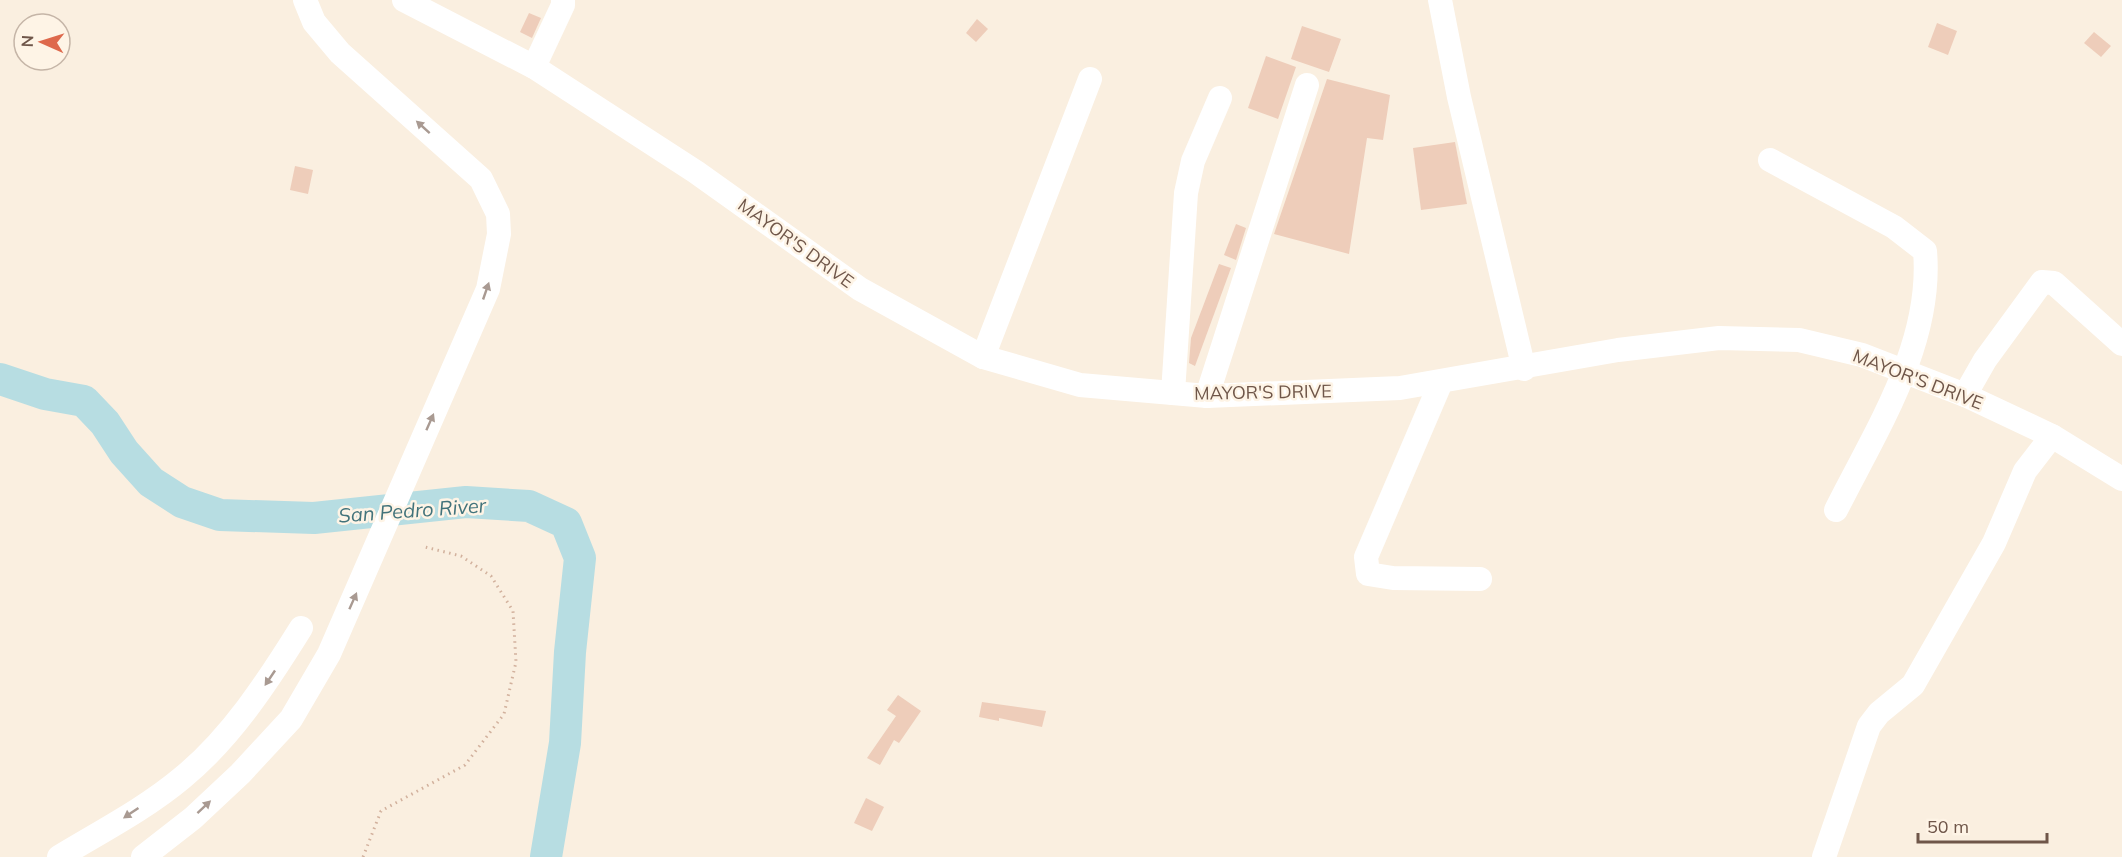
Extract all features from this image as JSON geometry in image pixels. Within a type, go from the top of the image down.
[{"type":"street","points":[[143,857],[217,796],[291,719],[329,654],[488,289],[497,244],[498,214],[481,179],[340,52],[314,22],[305,0]]},
{"type":"street","name":"MAYOR'S DRIVE","points":[[404,0],[534,67],[696,172],[860,289],[983,357],[1080,385],[1207,396],[1400,388],[1524,369],[1618,350],[1719,338],[1799,340],[1862,355],[1906,370],[1965,395],[2052,436],[2122,479]]},
{"type":"street","points":[[534,67],[563,5],[563,0]]},
{"type":"street","points":[[1440,0],[1459,97],[1524,369]]},
{"type":"street","points":[[983,357],[1090,79]]},
{"type":"street","points":[[1207,396],[1307,85]]},
{"type":"street","points":[[1173,393],[1186,192],[1193,161],[1220,98]]},
{"type":"street","points":[[1770,160],[1894,227],[1925,251],[1927,268],[1919,318],[1906,370],[1836,510]]},
{"type":"street","points":[[1965,395],[1985,360],[2042,282],[2054,283],[2122,344]]},
{"type":"street","points":[[1441,382],[1366,557],[1368,574],[1393,578],[1480,579]]},
{"type":"street","points":[[1824,857],[1869,726],[1879,713],[1913,685],[1994,543],[2025,471],[2052,436]]},
{"type":"street","points":[[59,857],[183,778],[224,736],[267,683],[301,628]]},
{"type":"path","points":[[363,857],[381,811],[465,765],[504,714],[516,662],[513,611],[491,576],[461,556],[426,547]]},
{"type":"building","points":[[529,13],[541,18],[532,38],[520,32]]},
{"type":"building","points":[[977,19],[988,29],[976,42],[966,33]]},
{"type":"building","points":[[1937,23],[1957,31],[1948,55],[1928,47]]},
{"type":"building","points":[[1302,26],[1341,39],[1329,72],[1291,59]]},
{"type":"building","points":[[2094,32],[2111,46],[2101,57],[2084,43]]},
{"type":"building","points":[[1266,56],[1296,67],[1278,119],[1248,108]]},
{"type":"building","points":[[1327,79],[1390,95],[1383,140],[1367,138],[1349,254],[1274,234]]},
{"type":"building","points":[[1455,142],[1467,204],[1421,210],[1413,148]]},
{"type":"building","points":[[295,166],[313,170],[308,194],[290,190]]},
{"type":"building","points":[[1236,224],[1246,228],[1236,260],[1224,255]]},
{"type":"building","points":[[1219,264],[1231,268],[1195,366],[1189,363],[1191,338]]},
{"type":"building","points":[[898,695],[921,711],[899,743],[894,740],[880,765],[867,758],[896,716],[887,710]]},
{"type":"building","points":[[982,702],[1046,711],[1042,727],[999,718],[999,721],[979,717]]},
{"type":"building","points":[[866,798],[884,807],[872,831],[854,823]]},
{"type":"waterway","name":"San Pedro River","points":[[0,379],[45,394],[84,401],[105,423],[124,452],[151,482],[182,502],[220,515],[314,518],[466,502],[529,506],[566,523],[580,558],[570,652],[565,743],[546,857]]}]
